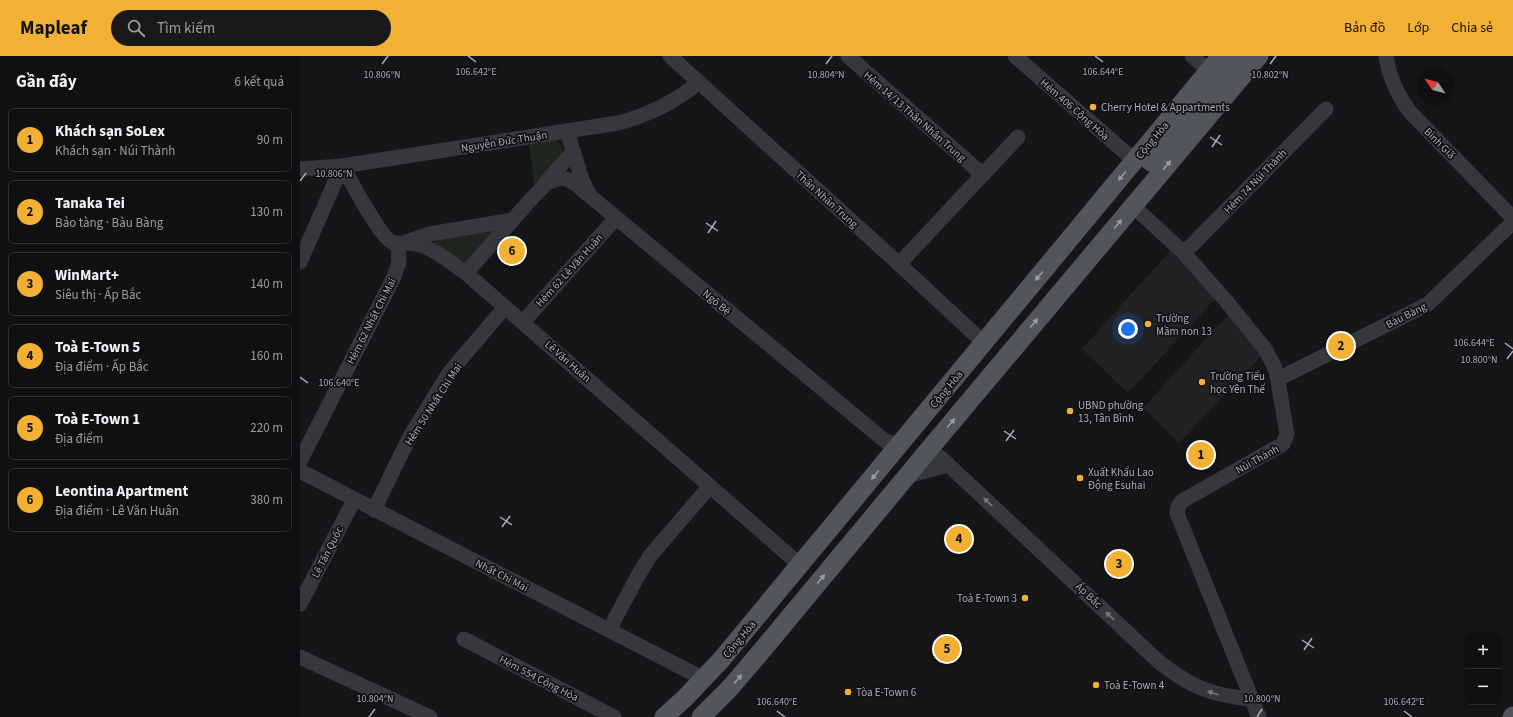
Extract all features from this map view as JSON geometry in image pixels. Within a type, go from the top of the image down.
[{"type":"main road","name":"Cộng Hòa","points":[[701,717],[747,668],[907,476],[913,449],[984,343],[1221,56]]},
{"type":"main road","name":"Cộng Hòa","points":[[682,717],[734,665],[1239,56]]},
{"type":"main road","name":"Cộng Hòa","points":[[664,717],[704,679],[800,565],[913,449],[1133,206],[1259,56]]},
{"type":"street","name":"Thân Nhân Trung","points":[[670,56],[984,343]]},
{"type":"street","name":"Hẻm 14/13 Thân Nhân Trung","points":[[848,56],[983,175]]},
{"type":"street","name":"Hẻm 406 Cộng Hòa","points":[[1015,56],[1135,161]]},
{"type":"street","points":[[1192,56],[1209,71]]},
{"type":"street","name":"Bình Giã","points":[[1386,56],[1397,93],[1410,112],[1513,218]]},
{"type":"street","name":"Nguyễn Đức Thuận","points":[[300,169],[342,166],[618,123],[642,116],[673,102],[699,82]]},
{"type":"street","name":"Hẻm 74 Núi Thành","points":[[1184,253],[1326,109]]},
{"type":"street","name":"Ngô Bệ","points":[[567,131],[582,180],[590,196],[885,441],[913,449]]},
{"type":"street","points":[[899,264],[1018,137]]},
{"type":"street","points":[[466,273],[574,152]]},
{"type":"street","points":[[300,262],[342,166]]},
{"type":"street","name":"Lê Văn Huân","points":[[342,166],[384,235],[392,242],[417,244],[430,250],[466,273],[800,565]]},
{"type":"street","points":[[540,189],[559,178],[566,179],[576,184],[590,196]]},
{"type":"street","name":"Núi Thành","points":[[1133,206],[1184,253],[1227,302],[1265,349],[1274,366],[1278,378],[1287,434],[1283,444],[1182,501],[1177,510],[1251,699]]},
{"type":"street","name":"Hẻm 62 Lê Văn Huân","points":[[523,322],[616,218]]},
{"type":"street","points":[[402,243],[429,234],[512,220]]},
{"type":"street","name":"Bàu Bàng","points":[[1278,378],[1428,304],[1513,222]]},
{"type":"street","name":"Hẻm 62 Nhất Chi Mai","points":[[300,461],[394,278],[399,262],[402,243]]},
{"type":"street","name":"Hẻm 50 Nhất Chi Mai","points":[[374,510],[409,438],[449,373],[505,307]]},
{"type":"street","name":"Ấp Bắc","points":[[913,449],[940,457],[1148,652],[1174,673],[1189,683],[1208,691],[1229,697],[1251,699]]},
{"type":"street","points":[[907,476],[948,465]]},
{"type":"street","name":"Nhất Chi Mai","points":[[300,471],[704,679]]},
{"type":"street","points":[[609,630],[650,556],[710,486]]},
{"type":"street","name":"Lê Tấn Quốc","points":[[300,604],[354,500]]},
{"type":"street","name":"Hẻm 554 Cộng Hòa","points":[[464,639],[614,717]]},
{"type":"street","points":[[300,656],[430,717]]},
{"type":"street","points":[[1251,699],[1259,717]]},
{"type":"shaded area","points":[[556,140],[562,146],[563,155],[537,185],[534,183],[529,142]]},
{"type":"shaded area","points":[[493,230],[494,234],[472,259],[466,262],[459,260],[434,243],[435,239]]},
{"type":"shaded area","name":"Trường Mầm non 13","points":[[1171,250],[1215,299],[1128,393],[1082,349]]},
{"type":"shaded area","name":"Trường Tiểu học Yên Thế","points":[[1228,315],[1261,356],[1179,443],[1143,408]]},
{"type":"place","name":"Cherry Hotel & Appartments","points":[[1093,107]]},
{"type":"place","name":"Leontina Apartment","points":[[512,251]]},
{"type":"place","name":"Trường Mầm non 13","points":[[1148,324]]},
{"type":"place","name":"Tanaka Tei","points":[[1341,346]]},
{"type":"place","name":"Trường Tiểu học Yên Thế","points":[[1202,382]]},
{"type":"place","name":"UBND phường 13, Tân Bình","points":[[1070,411]]},
{"type":"place","name":"Khách sạn SoLex","points":[[1201,455]]},
{"type":"place","name":"Xuất Khẩu Lao Động Esuhai","points":[[1080,478]]},
{"type":"place","name":"Toà E-Town 5","points":[[959,539]]},
{"type":"place","name":"WinMart+","points":[[1119,564]]},
{"type":"place","name":"Toà E-Town 3","points":[[1025,598]]},
{"type":"place","name":"Toà E-Town 1","points":[[947,649]]},
{"type":"place","name":"Toà E-Town 4","points":[[1096,685]]},
{"type":"place","name":"Tòa E-Town 6","points":[[848,692]]}]
